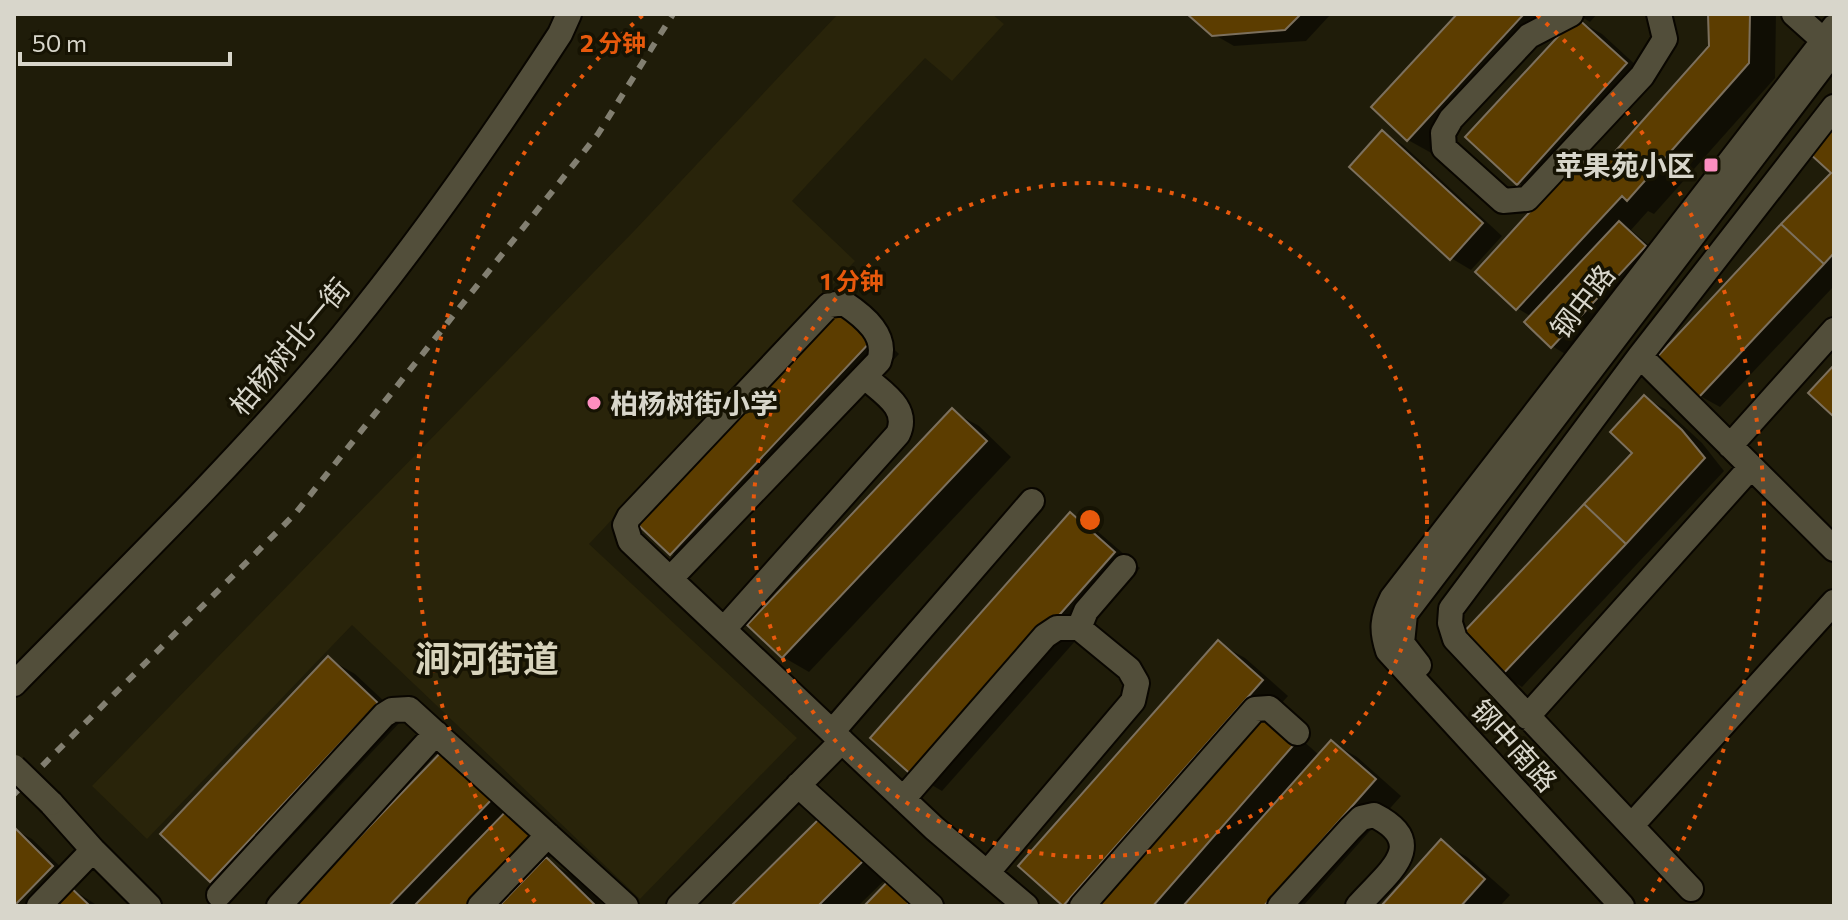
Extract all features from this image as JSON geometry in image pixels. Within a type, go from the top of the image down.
[{"type":"street","name":"柏杨树北一街","points":[[14,668],[316,346],[453,170],[510,88],[553,14]]},
{"type":"street","name":"柏杨树北一街","points":[[14,684],[192,502],[324,358],[464,177],[560,34],[569,14]]},
{"type":"street","points":[[1571,14],[1529,36],[1451,119],[1443,133],[1444,148],[1503,201],[1527,199],[1642,76],[1665,39],[1659,14]]},
{"type":"street","points":[[1794,14],[1831,42]]},
{"type":"street","name":"钢中路","points":[[1392,621],[1405,614],[1824,81],[1831,42]]},
{"type":"street","points":[[1691,889],[1455,639],[1450,623],[1451,609],[1640,356],[1834,107]]},
{"type":"street","points":[[670,579],[879,361],[884,349],[882,337],[844,303],[829,305],[629,517],[625,525],[630,541],[670,579],[724,629],[903,799],[1026,906]]},
{"type":"street","points":[[1730,446],[1834,330]]},
{"type":"street","points":[[1640,356],[1834,549]]},
{"type":"street","points":[[724,629],[898,434],[902,426],[900,409],[865,377]]},
{"type":"street","points":[[1527,717],[1751,467]]},
{"type":"street","points":[[679,906],[798,785],[1032,501]]},
{"type":"street","points":[[1079,628],[1086,611],[1124,567]]},
{"type":"street","points":[[1632,825],[1834,602]]},
{"type":"street","name":"钢中南路","points":[[1622,906],[1388,651],[1382,633],[1392,621],[1408,652],[1640,906]]},
{"type":"street","points":[[903,799],[1045,636],[1057,628],[1079,628],[1129,669],[1137,683],[1133,701],[987,873]]},
{"type":"street","points":[[1082,906],[1255,709],[1269,708],[1297,733]]},
{"type":"street","points":[[219,895],[384,715],[392,710],[409,709],[626,906]]},
{"type":"street","points":[[279,906],[436,733]]},
{"type":"street","points":[[14,767],[132,906]]},
{"type":"street","points":[[798,785],[925,904]]},
{"type":"street","points":[[14,786],[47,808]]},
{"type":"street","points":[[1280,906],[1361,818],[1374,815],[1391,823],[1402,836],[1404,848],[1400,858],[1358,906]]},
{"type":"street","points":[[480,906],[536,825]]},
{"type":"street","points":[[39,906],[88,855]]},
{"type":"street","points":[[88,855],[149,906]]},
{"type":"shaded area","name":"柏杨树街小学","points":[[838,14],[992,14],[1004,24],[952,81],[925,58],[792,201],[855,261],[589,544],[797,738],[640,899],[352,625],[147,839],[92,786],[635,230]]},
{"type":"shaded area","points":[[14,827],[58,870],[25,906],[14,906]]},
{"type":"building","points":[[1187,14],[1301,14],[1285,30],[1212,36]]},
{"type":"building","points":[[1457,14],[1524,14],[1407,141],[1371,107]]},
{"type":"building","points":[[1708,14],[1750,14],[1749,63],[1627,201],[1622,196],[1516,310],[1475,272],[1579,158],[1596,173],[1709,46]]},
{"type":"building","points":[[1576,17],[1627,63],[1517,185],[1465,137]]},
{"type":"building","points":[[1834,126],[1834,253],[1824,264],[1781,224],[1831,173],[1809,153]]},
{"type":"building","points":[[1382,130],[1483,223],[1450,260],[1349,167]]},
{"type":"building","points":[[1619,221],[1646,246],[1551,348],[1524,322]]},
{"type":"building","points":[[1781,224],[1824,264],[1699,397],[1657,357]]},
{"type":"building","points":[[839,305],[874,338],[670,555],[635,522]]},
{"type":"building","points":[[1834,365],[1834,417],[1808,393]]},
{"type":"building","points":[[1644,395],[1682,430],[1705,458],[1626,544],[1584,504],[1632,453],[1610,432]]},
{"type":"building","points":[[952,408],[987,441],[782,658],[747,625]]},
{"type":"building","points":[[1584,504],[1626,544],[1500,677],[1459,637]]},
{"type":"building","points":[[1070,512],[1115,552],[915,778],[870,738]]},
{"type":"building","points":[[1218,640],[1263,680],[1063,906],[1018,866]]},
{"type":"building","points":[[328,656],[378,703],[210,882],[160,834]]},
{"type":"building","points":[[1265,713],[1297,741],[1153,906],[1097,906]]},
{"type":"building","points":[[1331,740],[1376,779],[1264,906],[1183,906]]},
{"type":"building","points":[[446,747],[496,795],[389,906],[293,906]]},
{"type":"building","points":[[512,805],[541,833],[471,906],[414,906]]},
{"type":"building","points":[[821,817],[864,860],[818,906],[731,906]]},
{"type":"building","points":[[14,827],[53,866],[14,906]]},
{"type":"building","points":[[1441,839],[1485,879],[1461,906],[1381,906]]},
{"type":"building","points":[[546,857],[595,905],[594,906],[499,906]]},
{"type":"building","points":[[895,874],[917,895],[906,906],[864,906]]},
{"type":"building","points":[[67,884],[90,906],[45,906]]},
{"type":"railway","points":[[14,794],[295,514],[598,134],[673,14]]},
{"type":"place","name":"苹果苑小区","points":[[1711,165]]},
{"type":"place","name":"柏杨树街小学","points":[[594,403]]},
{"type":"district","name":"涧河街道","points":[[487,657]]}]
